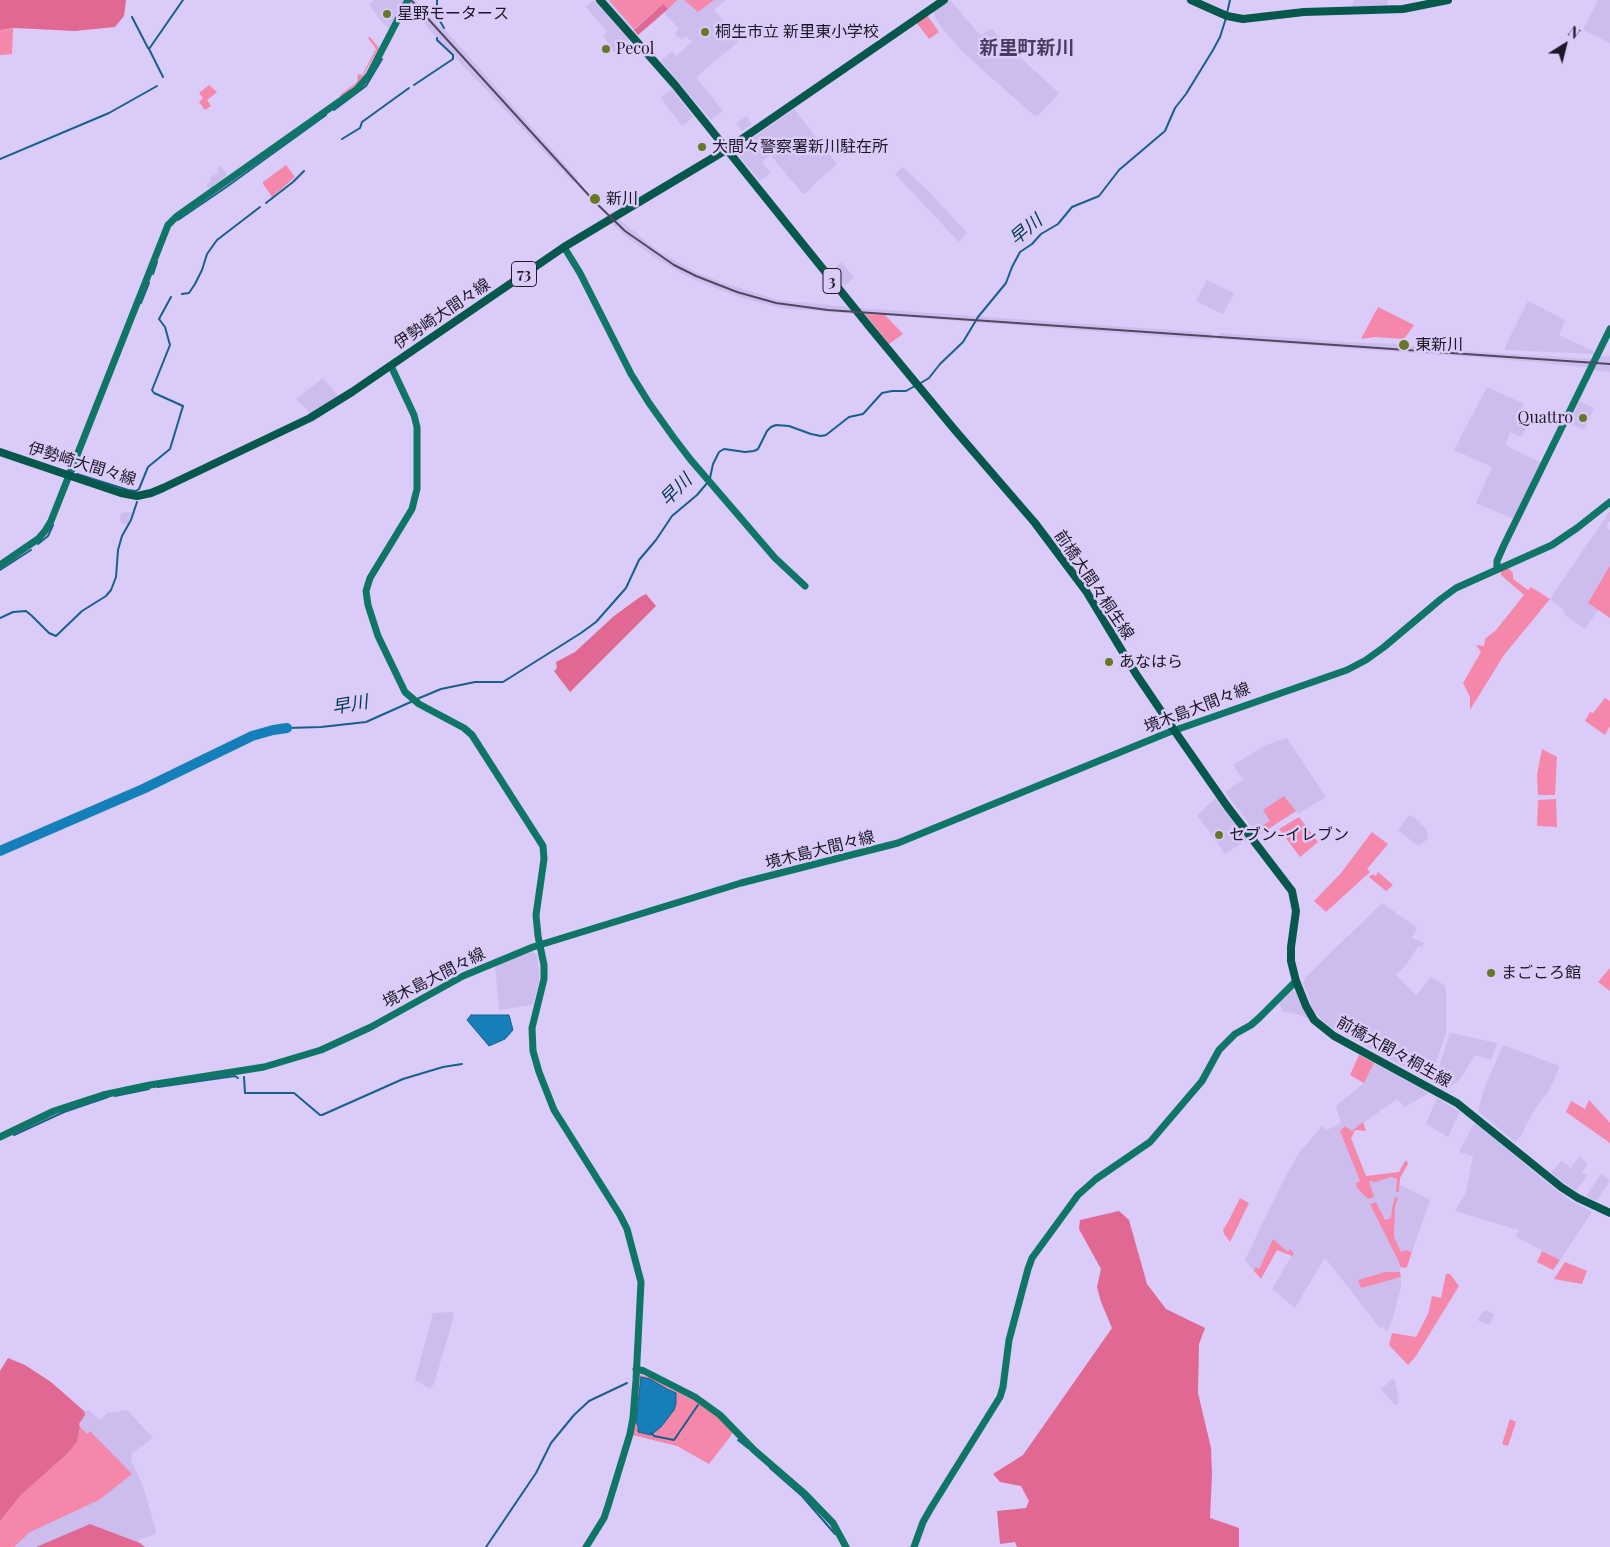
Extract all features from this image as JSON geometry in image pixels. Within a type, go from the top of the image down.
[{"type":"main road","name":"前橋大間々桐生線","points":[[600,0],[675,85],[918,386],[1035,523],[1078,581],[1136,674],[1174,730],[1232,812],[1292,891],[1296,910],[1291,955],[1296,981],[1309,1012],[1316,1022],[1327,1032],[1450,1098],[1568,1192],[1610,1213]]},
{"type":"main road","name":"伊勢崎大間々線","points":[[0,452],[130,496],[137,496],[151,493],[318,414],[564,248],[726,150],[944,0]]},
{"type":"main road","points":[[1191,0],[1230,18],[1249,19],[1304,12],[1388,10],[1448,0]]},
{"type":"street","points":[[0,565],[32,544],[42,535],[51,521],[168,225],[177,216],[357,89],[369,75],[408,0]]},
{"type":"street","points":[[564,248],[580,274],[631,374],[669,431],[711,484],[775,558],[805,586]]},
{"type":"street","points":[[1497,569],[1497,561],[1504,545],[1610,329]]},
{"type":"street","points":[[391,366],[418,427],[417,489],[412,509],[367,584],[370,612],[385,651],[405,692],[420,704],[464,728],[476,740],[543,846],[544,858],[536,915],[539,945],[544,965],[544,979],[532,1028],[533,1051],[554,1110],[628,1230],[641,1282],[633,1418],[630,1434],[604,1518],[586,1547]]},
{"type":"street","name":"境木島大間々線","points":[[0,1137],[54,1112],[110,1093],[150,1084],[264,1067],[322,1050],[371,1027],[463,976],[539,945],[741,883],[898,843],[1174,730],[1320,680],[1352,667],[1384,647],[1456,588],[1552,545],[1610,502]]},
{"type":"street","points":[[914,1547],[923,1522],[931,1508],[1000,1397],[1009,1340],[1032,1258],[1078,1195],[1096,1179],[1150,1142],[1202,1081],[1219,1050],[1235,1034],[1255,1021],[1296,981]]},
{"type":"street","points":[[636,1369],[644,1371],[695,1396],[713,1409],[754,1450],[822,1511],[839,1532],[846,1547]]},
{"type":"shaded area","points":[[0,0],[126,0],[124,16],[115,27],[75,31],[15,28],[0,30]]},
{"type":"shaded area","name":"星野モータース","points":[[374,0],[405,0],[389,28],[379,19],[369,4]]},
{"type":"shaded area","points":[[411,0],[415,0],[446,31],[578,179],[573,182],[434,35],[409,5]]},
{"type":"shaded area","points":[[594,0],[629,40],[614,52],[603,36],[607,32],[586,7]]},
{"type":"shaded area","name":"桐生市立 新里東小学校","points":[[607,0],[726,0],[714,10],[739,37],[738,42],[696,77],[723,111],[711,120],[661,61],[672,51],[676,56],[692,42],[686,36],[682,40],[675,34],[679,28],[666,16],[665,12],[638,35]]},
{"type":"shaded area","points":[[609,0],[677,0],[668,9],[663,4],[634,29]]},
{"type":"shaded area","points":[[684,0],[714,0],[698,12]]},
{"type":"shaded area","points":[[950,0],[980,35],[992,29],[1059,93],[1039,115],[1035,116],[995,81],[964,53],[946,33],[934,16],[934,11]]},
{"type":"shaded area","points":[[1354,0],[1388,0],[1387,6],[1352,6]]},
{"type":"shaded area","points":[[1598,0],[1610,0],[1610,43],[1583,30]]},
{"type":"shaded area","points":[[663,4],[668,9],[638,35],[634,30]]},
{"type":"shaded area","points":[[927,15],[939,32],[929,39],[916,22]]},
{"type":"shaded area","points":[[13,29],[12,54],[0,55],[0,30]]},
{"type":"shaded area","points":[[370,37],[379,48],[359,82],[341,98],[340,95],[357,82],[358,74],[362,75],[376,49],[368,38]]},
{"type":"shaded area","points":[[209,85],[217,92],[207,100],[211,106],[205,110],[199,102],[203,98],[199,93]]},
{"type":"shaded area","points":[[672,89],[693,117],[682,126],[661,98]]},
{"type":"shaded area","points":[[794,109],[837,164],[803,194],[770,155],[762,162],[771,173],[760,181],[738,155],[740,147]]},
{"type":"shaded area","points":[[747,116],[752,124],[742,131],[736,123]]},
{"type":"shaded area","points":[[220,165],[226,176],[215,184],[217,186],[210,190],[206,184],[211,181],[210,178],[219,172],[217,168]]},
{"type":"shaded area","points":[[286,165],[295,177],[272,197],[263,182]]},
{"type":"shaded area","points":[[903,167],[967,233],[959,242],[895,174]]},
{"type":"shaded area","points":[[618,219],[660,252],[696,272],[718,281],[778,300],[848,307],[854,314],[781,308],[745,299],[703,283],[686,276],[629,239],[611,223]]},
{"type":"shaded area","points":[[841,262],[854,277],[845,286],[832,270]]},
{"type":"shaded area","points":[[1207,280],[1234,293],[1223,314],[1196,301]]},
{"type":"shaded area","points":[[1528,301],[1565,320],[1559,335],[1595,352],[1594,354],[1506,350],[1505,347]]},
{"type":"shaded area","points":[[1378,307],[1414,325],[1404,339],[1375,337],[1361,339]]},
{"type":"shaded area","points":[[860,308],[1213,333],[1211,340],[865,314]]},
{"type":"shaded area","points":[[865,314],[885,315],[903,334],[889,344]]},
{"type":"shaded area","points":[[1219,333],[1362,343],[1408,344],[1409,346],[1426,347],[1426,349],[1592,359],[1589,367],[1584,367],[1501,359],[1217,339]]},
{"type":"shaded area","points":[[1600,356],[1610,356],[1610,372],[1593,370]]},
{"type":"shaded area","points":[[323,378],[339,397],[310,413],[296,399]]},
{"type":"shaded area","points":[[1487,387],[1524,404],[1517,418],[1528,423],[1522,437],[1510,432],[1505,445],[1542,463],[1514,519],[1476,503],[1492,467],[1454,450]]},
{"type":"shaded area","points":[[1580,401],[1594,408],[1584,430],[1568,422]]},
{"type":"shaded area","points":[[1610,511],[1610,521],[1606,527],[1610,530],[1610,564],[1588,603],[1598,610],[1585,629],[1566,616],[1562,608],[1550,599]]},
{"type":"shaded area","points":[[133,512],[127,524],[121,523],[121,513]]},
{"type":"shaded area","points":[[1610,565],[1610,618],[1588,603]]},
{"type":"shaded area","points":[[1508,568],[1513,573],[1513,579],[1528,590],[1531,587],[1550,599],[1504,655],[1470,710],[1470,697],[1463,683],[1481,652],[1476,645],[1484,646],[1485,639],[1496,630],[1524,595],[1501,575],[1501,571]]},
{"type":"shaded area","points":[[646,594],[656,606],[570,692],[554,671],[557,668],[556,662],[575,652],[614,616]]},
{"type":"shaded area","points":[[1605,698],[1610,701],[1610,726],[1605,735],[1585,721],[1590,712],[1593,713]]},
{"type":"shaded area","points":[[1287,738],[1326,797],[1298,814],[1284,796],[1270,821],[1264,825],[1267,830],[1259,836],[1225,792],[1243,780],[1233,765],[1266,745]]},
{"type":"shaded area","points":[[1542,749],[1557,757],[1555,795],[1538,795],[1537,775]]},
{"type":"shaded area","points":[[1284,796],[1296,811],[1267,830],[1263,825],[1270,821],[1263,810]]},
{"type":"shaded area","points":[[1217,797],[1248,839],[1225,854],[1197,815]]},
{"type":"shaded area","points":[[1556,799],[1557,827],[1537,826],[1538,800]]},
{"type":"shaded area","points":[[1409,815],[1421,822],[1420,824],[1427,831],[1428,839],[1418,846],[1398,830]]},
{"type":"shaded area","points":[[1299,817],[1318,842],[1300,857],[1279,829]]},
{"type":"shaded area","points":[[1372,832],[1388,844],[1367,869],[1370,872],[1326,912],[1314,901],[1341,873]]},
{"type":"shaded area","points":[[1378,872],[1393,885],[1386,891],[1369,877],[1373,874],[1376,876]]},
{"type":"shaded area","points":[[1382,903],[1417,928],[1412,938],[1424,943],[1422,947],[1418,946],[1407,964],[1396,975],[1416,995],[1431,977],[1446,986],[1446,1033],[1430,1080],[1327,1025],[1314,1011],[1303,983],[1306,977]]},
{"type":"shaded area","points":[[532,952],[537,955],[539,982],[532,1005],[499,1010],[495,965]]},
{"type":"shaded area","points":[[1610,968],[1610,991],[1598,982]]},
{"type":"shaded area","points":[[1292,988],[1308,1019],[1282,1011],[1279,1001]]},
{"type":"shaded area","points":[[1450,1034],[1496,1043],[1497,1045],[1491,1060],[1475,1055],[1461,1078],[1446,1091],[1440,1087],[1438,1069]]},
{"type":"shaded area","points":[[1503,1045],[1559,1066],[1549,1091],[1536,1107],[1520,1137],[1515,1142],[1478,1111],[1484,1089]]},
{"type":"shaded area","points":[[1359,1055],[1374,1063],[1364,1083],[1350,1075]]},
{"type":"shaded area","points":[[1374,1063],[1429,1093],[1405,1107],[1397,1099],[1352,1131],[1345,1126],[1340,1131],[1360,1181],[1357,1187],[1367,1197],[1368,1181],[1391,1177],[1397,1179],[1399,1192],[1400,1185],[1430,1200],[1412,1252],[1406,1250],[1401,1253],[1394,1237],[1395,1207],[1392,1208],[1391,1218],[1384,1221],[1376,1202],[1399,1262],[1400,1272],[1385,1272],[1358,1280],[1361,1287],[1401,1277],[1401,1287],[1393,1318],[1387,1332],[1384,1327],[1380,1328],[1326,1259],[1324,1259],[1295,1308],[1272,1289],[1294,1252],[1288,1252],[1273,1239],[1259,1269],[1255,1267],[1254,1271],[1245,1260],[1282,1183],[1299,1153],[1322,1126],[1327,1130],[1341,1123],[1336,1106],[1364,1083]]},
{"type":"shaded area","points":[[1437,1098],[1460,1112],[1448,1137],[1426,1124]]},
{"type":"shaded area","points":[[1589,1100],[1610,1123],[1610,1143],[1566,1112],[1571,1101],[1585,1109]]},
{"type":"shaded area","points":[[1363,1122],[1366,1131],[1355,1130],[1351,1138],[1366,1176],[1399,1172],[1405,1161],[1407,1161],[1408,1164],[1400,1178],[1399,1192],[1396,1192],[1397,1179],[1391,1177],[1376,1182],[1369,1181],[1374,1197],[1372,1198],[1368,1199],[1357,1188],[1356,1183],[1360,1181],[1340,1131],[1345,1126],[1352,1131]]},
{"type":"shaded area","points":[[1476,1123],[1552,1187],[1571,1201],[1592,1212],[1560,1260],[1515,1236],[1519,1230],[1455,1211],[1466,1192],[1473,1156],[1459,1152]]},
{"type":"shaded area","points":[[1579,1156],[1588,1164],[1582,1172],[1587,1176],[1576,1191],[1551,1173],[1561,1161],[1571,1168]]},
{"type":"shaded area","points":[[1601,1174],[1610,1181],[1596,1201],[1586,1196]]},
{"type":"shaded area","points":[[1395,1197],[1398,1198],[1395,1207],[1394,1237],[1401,1252],[1406,1250],[1412,1252],[1405,1268],[1400,1267],[1370,1204],[1376,1202],[1385,1220],[1391,1218]]},
{"type":"shaded area","points":[[1240,1198],[1249,1203],[1230,1242],[1223,1230]]},
{"type":"shaded area","points":[[1119,1211],[1129,1220],[1147,1284],[1166,1309],[1205,1328],[1199,1344],[1198,1393],[1211,1448],[1210,1518],[1239,1528],[1239,1547],[1017,1547],[1015,1542],[1000,1544],[997,1511],[1026,1508],[1029,1501],[1021,1486],[1000,1482],[993,1474],[1023,1455],[1112,1328],[1097,1287],[1101,1269],[1079,1229],[1080,1220]]},
{"type":"shaded area","points":[[1273,1239],[1288,1252],[1290,1249],[1294,1253],[1292,1256],[1277,1250],[1261,1279],[1254,1271],[1255,1267],[1259,1269]]},
{"type":"shaded area","points":[[1542,1251],[1560,1260],[1553,1270],[1537,1262]]},
{"type":"shaded area","points":[[1565,1262],[1587,1271],[1582,1284],[1554,1279]]},
{"type":"shaded area","points":[[1385,1272],[1400,1272],[1401,1277],[1361,1288],[1358,1280]]},
{"type":"shaded area","points":[[1446,1274],[1450,1274],[1459,1286],[1416,1356],[1408,1365],[1389,1345],[1392,1333],[1416,1337],[1428,1314],[1432,1296],[1441,1298]]},
{"type":"shaded area","points":[[1485,1310],[1495,1314],[1489,1325],[1477,1320]]},
{"type":"shaded area","points":[[453,1312],[454,1316],[434,1384],[430,1389],[415,1380],[433,1313]]},
{"type":"shaded area","points":[[8,1358],[25,1365],[51,1382],[84,1411],[85,1415],[79,1424],[77,1442],[67,1454],[21,1495],[0,1521],[0,1371]]},
{"type":"shaded area","points":[[640,1375],[650,1377],[705,1406],[733,1431],[709,1464],[677,1446],[632,1435],[635,1426]]},
{"type":"shaded area","points":[[1393,1378],[1399,1403],[1395,1405],[1381,1389]]},
{"type":"shaded area","points":[[89,1410],[100,1420],[108,1413],[127,1410],[153,1438],[132,1453],[131,1460],[143,1486],[156,1530],[155,1534],[140,1539],[138,1543],[90,1524],[36,1547],[0,1547],[0,1521],[77,1442],[79,1424],[85,1415],[84,1411]]},
{"type":"shaded area","points":[[1510,1419],[1516,1422],[1508,1446],[1502,1444]]},
{"type":"shaded area","points":[[80,1427],[87,1434],[90,1431],[132,1474],[99,1500],[30,1532],[14,1547],[0,1547],[0,1521],[21,1495],[67,1454],[77,1442]]},
{"type":"shaded area","points":[[90,1524],[140,1543],[145,1547],[36,1547]]},
{"type":"water","points":[[471,1015],[509,1015],[513,1030],[505,1039],[489,1046],[467,1020]]},
{"type":"water","points":[[641,1377],[650,1379],[676,1393],[674,1410],[661,1427],[651,1435],[638,1432],[636,1423]]},
{"type":"waterway","points":[[163,77],[149,49],[183,0]]},
{"type":"waterway","points":[[437,0],[437,16],[444,28]]},
{"type":"waterway","name":"早川","points":[[1227,13],[1230,0]]},
{"type":"waterway","points":[[132,17],[148,48]]},
{"type":"waterway","name":"早川","points":[[919,384],[929,378],[940,364],[963,342],[978,317],[1006,283],[1020,252],[1032,244],[1041,234],[1058,224],[1072,207],[1099,196],[1119,170],[1165,131],[1175,108],[1186,94],[1213,50],[1220,37],[1226,18]]},
{"type":"waterway","points":[[414,85],[453,59],[453,55],[437,38]]},
{"type":"waterway","points":[[334,110],[366,86],[382,59]]},
{"type":"waterway","points":[[0,159],[109,113],[157,86]]},
{"type":"waterway","points":[[342,139],[360,128],[362,122],[409,88]]},
{"type":"waterway","points":[[178,220],[326,115]]},
{"type":"waterway","points":[[266,203],[304,171]]},
{"type":"waterway","points":[[182,294],[189,293],[195,284],[207,254],[217,240],[260,207]]},
{"type":"waterway","points":[[153,274],[157,262]]},
{"type":"waterway","points":[[141,303],[149,283]]},
{"type":"waterway","points":[[77,474],[136,491],[139,489],[148,467],[170,449],[183,406],[154,393],[152,390],[170,345],[165,327],[159,319],[171,297]]},
{"type":"waterway","name":"早川","points":[[710,478],[713,464],[719,452],[724,449],[745,452],[754,451],[758,449],[771,427],[776,425],[789,426],[811,434],[826,435],[849,417],[863,414],[882,393],[906,391],[915,386]]},
{"type":"waterway","points":[[74,471],[76,466]]},
{"type":"waterway","name":"早川","points":[[417,699],[441,689],[475,682],[503,682],[596,622],[626,588],[639,560],[656,540],[672,516],[697,495],[708,482]]},
{"type":"waterway","points":[[0,618],[13,612],[26,611],[49,633],[56,636],[82,611],[106,596],[111,590],[116,577],[118,550],[122,536],[131,520],[137,502]]},
{"type":"waterway","points":[[38,544],[48,536],[53,525]]},
{"type":"waterway","points":[[0,570],[31,550]]},
{"type":"waterway","name":"早川","points":[[287,728],[321,727],[366,722],[413,701]]},
{"type":"waterway","name":"早川","points":[[0,851],[143,789],[252,736],[287,728]]},
{"type":"waterway","points":[[244,1077],[245,1093],[294,1093],[322,1115],[403,1079],[443,1067],[462,1064]]},
{"type":"waterway","points":[[158,1087],[235,1076],[238,1078]]},
{"type":"waterway","points":[[115,1096],[149,1089]]},
{"type":"waterway","points":[[14,1135],[64,1112],[108,1097]]},
{"type":"waterway","points":[[486,1547],[536,1473],[551,1443],[574,1415],[589,1401],[627,1383]]},
{"type":"waterway","points":[[651,1433],[654,1436],[674,1440],[698,1405]]},
{"type":"waterway","points":[[738,1440],[748,1448]]},
{"type":"waterway","points":[[770,1468],[802,1496],[835,1534]]},
{"type":"railway","points":[[411,0],[594,201],[625,231],[674,265],[737,292],[776,303],[828,310],[1610,364]]},
{"type":"place","name":"星野モータース","points":[[387,14]]},
{"type":"place","name":"桐生市立 新里東小学校","points":[[705,32]]},
{"type":"place","name":"Pecol","points":[[606,49]]},
{"type":"place","name":"大間々警察署新川駐在所","points":[[702,147]]},
{"type":"place","name":"新川","points":[[595,199]]},
{"type":"place","name":"東新川","points":[[1404,345]]},
{"type":"place","name":"Quattro","points":[[1583,418]]},
{"type":"place","name":"あなはら","points":[[1109,662]]},
{"type":"place","name":"セブン-イレブン","points":[[1219,835]]},
{"type":"place","name":"まごころ館","points":[[1491,973]]},
{"type":"district","name":"新里町新川","points":[[1027,48]]}]
